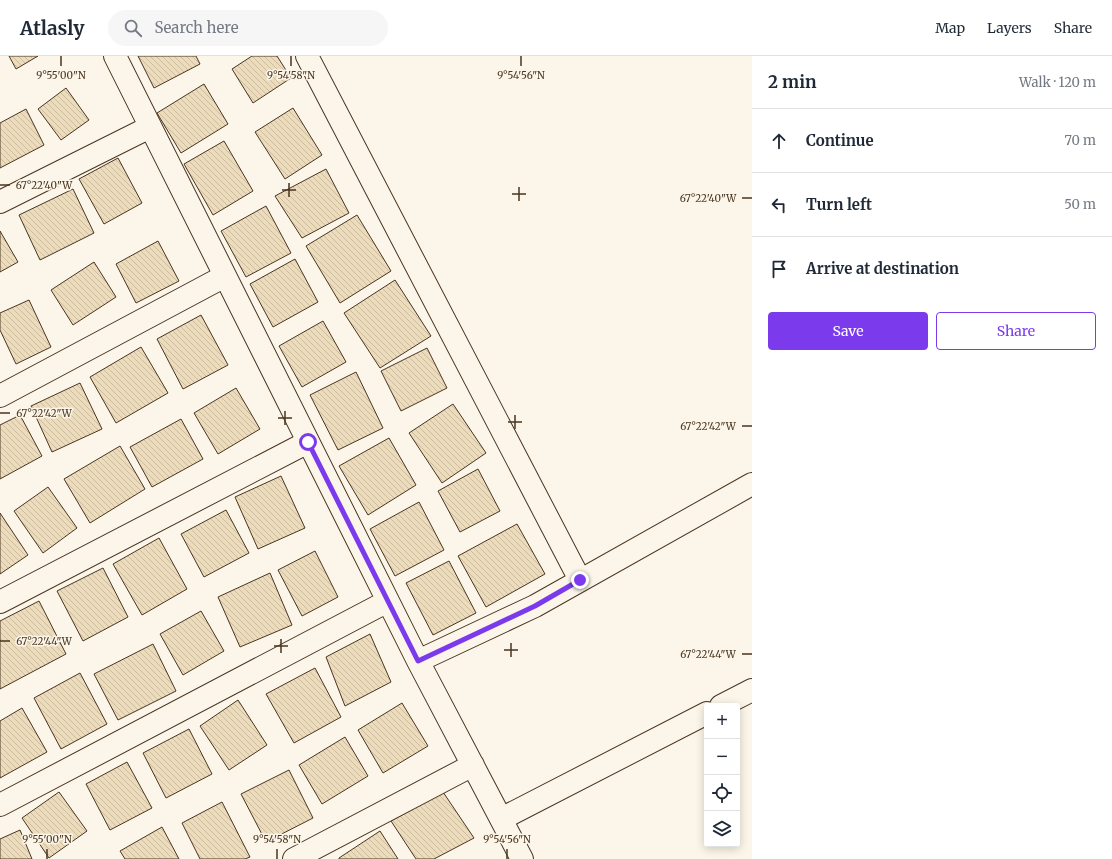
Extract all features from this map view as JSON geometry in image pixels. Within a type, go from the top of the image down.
[{"type":"street","points":[[115,56],[418,661],[522,859]]},
{"type":"street","points":[[307,56],[580,580]]},
{"type":"street","points":[[0,202],[150,127]]},
{"type":"street","points":[[0,396],[225,276]]},
{"type":"street","points":[[0,602],[308,442]]},
{"type":"street","points":[[418,661],[535,606],[752,484]]},
{"type":"street","points":[[0,805],[388,601]]},
{"type":"street","points":[[727,703],[752,690]]},
{"type":"street","points":[[501,819],[704,715]]},
{"type":"street","points":[[294,859],[473,765]]},
{"type":"building","points":[[9,56],[38,56],[16,69]]},
{"type":"building","points":[[138,56],[196,56],[200,64],[154,88]]},
{"type":"building","points":[[252,56],[277,56],[291,78],[253,103],[232,69]]},
{"type":"building","points":[[204,84],[228,124],[181,153],[157,113]]},
{"type":"building","points":[[66,88],[89,120],[61,140],[38,109]]},
{"type":"building","points":[[293,108],[322,155],[285,179],[255,132]]},
{"type":"building","points":[[26,109],[44,145],[0,168],[0,123]]},
{"type":"building","points":[[224,141],[253,191],[213,215],[184,164]]},
{"type":"building","points":[[118,158],[142,203],[104,224],[79,179]]},
{"type":"building","points":[[326,169],[349,213],[302,238],[275,196]]},
{"type":"building","points":[[73,189],[94,233],[40,260],[19,215]]},
{"type":"building","points":[[266,206],[291,253],[246,277],[221,231]]},
{"type":"building","points":[[357,215],[391,271],[340,303],[306,246]]},
{"type":"building","points":[[0,231],[18,262],[0,272]]},
{"type":"building","points":[[158,241],[179,281],[136,303],[116,264]]},
{"type":"building","points":[[295,259],[318,302],[273,327],[250,284]]},
{"type":"building","points":[[94,262],[116,297],[73,325],[51,290]]},
{"type":"building","points":[[395,280],[431,336],[380,368],[344,313]]},
{"type":"building","points":[[29,300],[51,347],[16,364],[0,330],[0,313]]},
{"type":"building","points":[[201,315],[228,365],[183,389],[157,339]]},
{"type":"building","points":[[323,321],[346,362],[302,387],[279,346]]},
{"type":"building","points":[[141,347],[168,393],[116,423],[90,377]]},
{"type":"building","points":[[427,348],[447,388],[401,411],[381,371]]},
{"type":"building","points":[[356,372],[383,428],[338,450],[310,395]]},
{"type":"building","points":[[80,383],[102,429],[52,452],[31,406]]},
{"type":"building","points":[[236,388],[260,429],[218,454],[194,413]]},
{"type":"building","points":[[453,404],[486,453],[442,483],[409,433]]},
{"type":"building","points":[[20,415],[42,456],[0,479],[0,425]]},
{"type":"building","points":[[181,419],[203,459],[152,487],[130,447]]},
{"type":"building","points":[[389,438],[416,485],[368,515],[339,466]]},
{"type":"building","points":[[120,446],[145,489],[90,523],[64,479]]},
{"type":"building","points":[[478,469],[500,511],[460,532],[438,491]]},
{"type":"building","points":[[281,476],[305,528],[258,549],[235,497]]},
{"type":"building","points":[[48,487],[77,528],[43,553],[14,511]]},
{"type":"building","points":[[419,502],[444,550],[395,576],[370,529]]},
{"type":"building","points":[[226,510],[249,553],[204,577],[181,534]]},
{"type":"building","points":[[0,513],[28,555],[0,574]]},
{"type":"building","points":[[517,524],[545,574],[486,607],[458,556]]},
{"type":"building","points":[[159,538],[187,589],[142,615],[113,564]]},
{"type":"building","points":[[315,551],[338,597],[302,616],[278,570]]},
{"type":"building","points":[[449,561],[476,613],[433,635],[406,583]]},
{"type":"building","points":[[103,568],[128,617],[83,641],[57,591]]},
{"type":"building","points":[[270,573],[292,625],[240,647],[218,597]]},
{"type":"building","points":[[39,601],[66,654],[0,689],[0,621]]},
{"type":"building","points":[[201,611],[224,651],[183,675],[160,634]]},
{"type":"building","points":[[370,634],[391,682],[345,706],[326,657]]},
{"type":"building","points":[[153,644],[176,691],[118,720],[94,674]]},
{"type":"building","points":[[315,668],[341,717],[294,743],[266,694]]},
{"type":"building","points":[[80,673],[107,724],[61,749],[34,698]]},
{"type":"building","points":[[238,700],[267,745],[229,770],[200,726]]},
{"type":"building","points":[[402,703],[428,746],[383,773],[358,730]]},
{"type":"building","points":[[22,708],[47,752],[0,778],[0,721]]},
{"type":"building","points":[[189,729],[212,774],[166,798],[143,753]]},
{"type":"building","points":[[345,737],[368,776],[322,804],[299,765]]},
{"type":"building","points":[[127,762],[152,808],[110,830],[86,784]]},
{"type":"building","points":[[289,770],[313,818],[266,842],[241,794]]},
{"type":"building","points":[[59,792],[87,831],[49,858],[22,818]]},
{"type":"building","points":[[443,792],[474,838],[434,859],[416,859],[391,821]]},
{"type":"building","points":[[222,802],[250,857],[245,859],[200,859],[182,823]]},
{"type":"building","points":[[162,827],[179,859],[125,859],[120,851]]},
{"type":"building","points":[[20,830],[32,859],[0,859],[0,839]]},
{"type":"building","points":[[380,831],[398,859],[339,859],[339,858]]},
{"type":"route","points":[[308,442],[418,661],[535,606],[580,580]]}]
